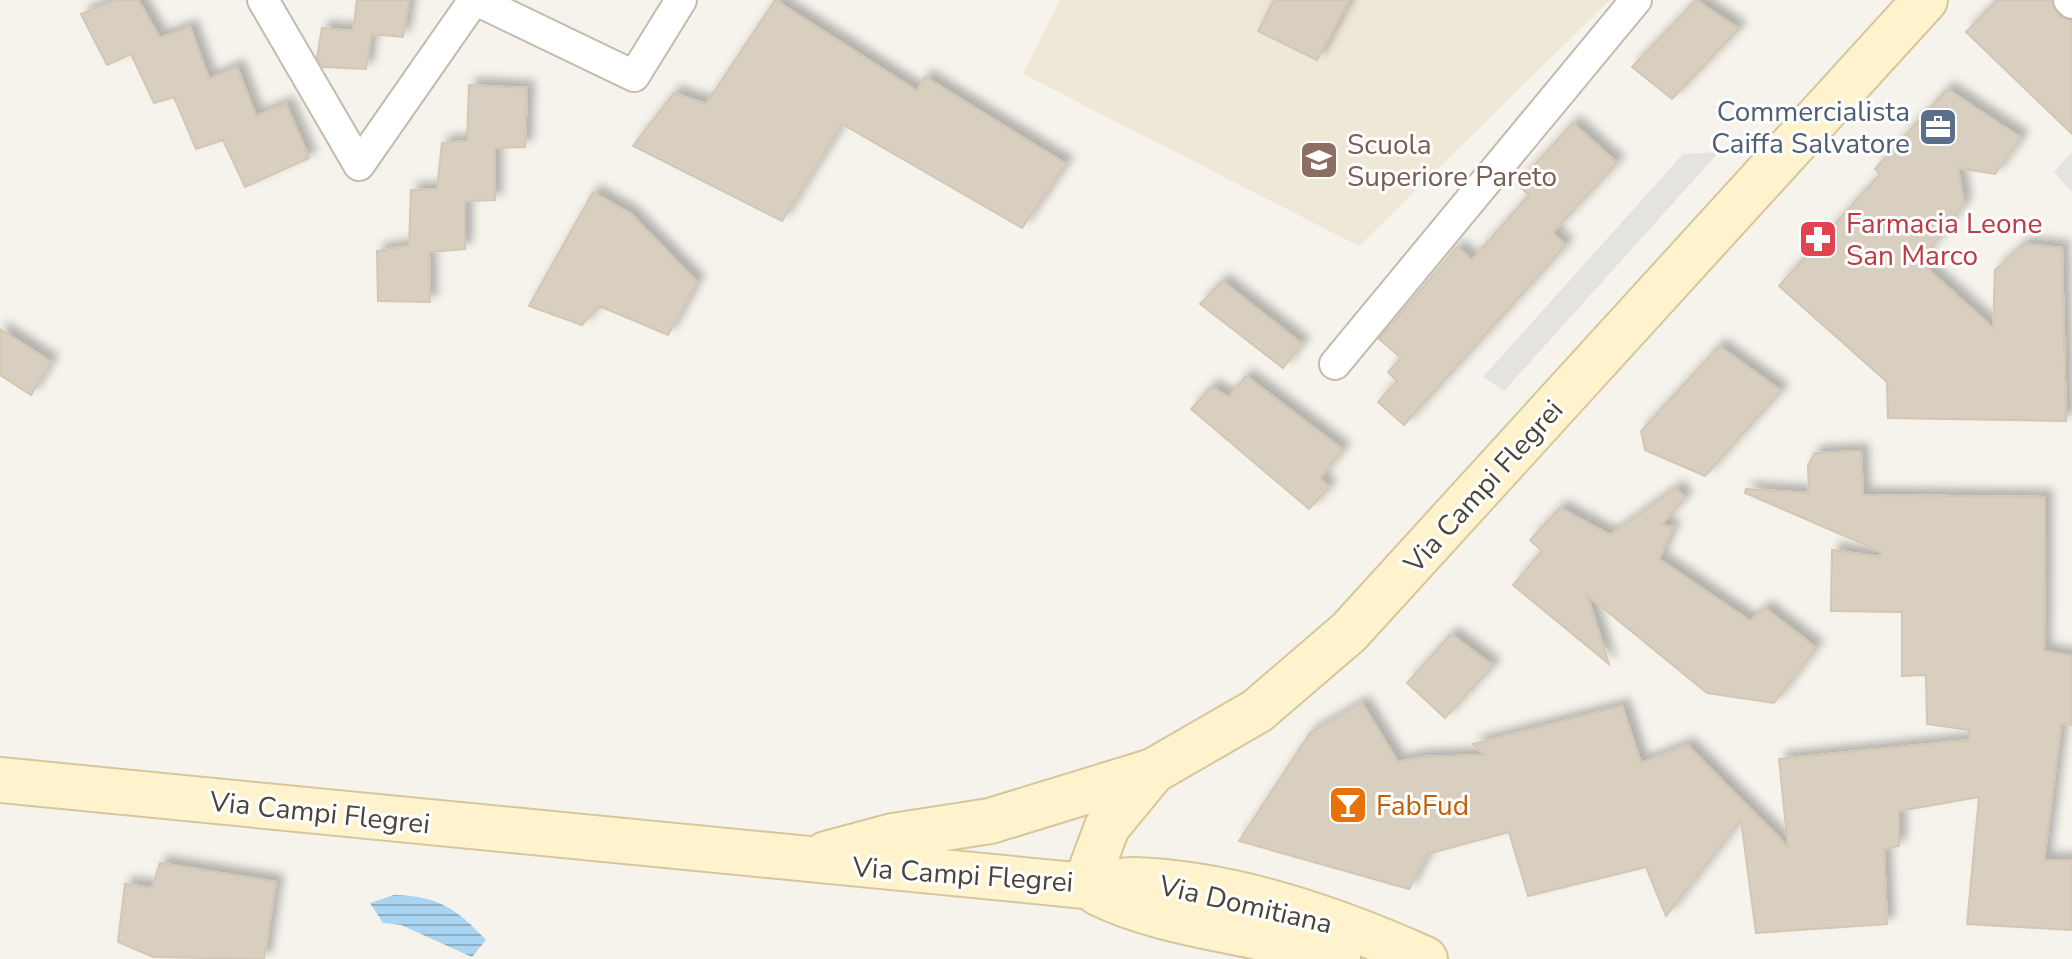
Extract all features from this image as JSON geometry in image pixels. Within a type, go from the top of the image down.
[{"type":"main road","name":"Via Campi Flegrei","points":[[0,780],[800,861],[1085,886],[1107,827],[1153,771],[1257,711],[1349,632],[1925,0]]},
{"type":"main road","points":[[800,861],[893,836],[990,821],[1153,771]]},
{"type":"main road","name":"Via Domitiana","points":[[1085,886],[1132,880],[1185,886],[1259,901],[1368,934],[1425,959]]},
{"type":"main road","name":"Via Domitiana","points":[[1085,886],[1132,909],[1249,933],[1338,959]]},
{"type":"street","points":[[263,0],[359,165],[475,0],[634,76],[681,0]]},
{"type":"street","points":[[1335,364],[1636,0]]},
{"type":"shaded area","name":"Scuola Superiore Pareto","points":[[1060,0],[1610,0],[1359,246],[1023,74]]},
{"type":"shaded area","points":[[1719,152],[1504,391],[1483,377],[1683,154]]},
{"type":"shaded area","points":[[2072,152],[2072,192],[2054,172]]},
{"type":"water","points":[[394,895],[435,901],[455,912],[486,940],[472,957],[401,925],[383,923],[370,903]]},
{"type":"building","points":[[117,0],[138,0],[160,38],[190,27],[209,79],[237,67],[256,116],[286,104],[309,158],[245,187],[223,140],[196,149],[174,97],[154,103],[131,54],[107,65],[81,14]]},
{"type":"building","points":[[357,0],[409,0],[403,37],[371,34],[366,69],[323,67],[317,57],[322,28],[353,31]]},
{"type":"building","points":[[775,0],[917,91],[925,77],[1066,164],[1022,228],[842,124],[782,221],[633,146],[674,93],[706,104]]},
{"type":"building","points":[[1274,0],[1349,0],[1317,60],[1258,31]]},
{"type":"building","points":[[1696,0],[1739,29],[1672,99],[1632,67]]},
{"type":"building","points":[[1997,0],[2052,0],[2059,16],[2072,20],[2072,134],[1966,32]]},
{"type":"building","points":[[469,85],[527,88],[525,147],[495,148],[495,200],[465,201],[465,249],[429,252],[430,302],[378,301],[377,251],[409,246],[411,190],[437,189],[442,143],[467,141]]},
{"type":"building","points":[[1947,89],[2021,138],[1995,174],[1958,168],[1964,204],[1920,262],[1993,328],[1995,270],[2024,244],[2062,248],[2066,421],[1888,418],[1887,382],[1779,286],[1880,174],[1875,169]]},
{"type":"building","points":[[1573,123],[1617,163],[1552,233],[1566,245],[1404,425],[1378,402],[1397,381],[1388,372],[1401,358],[1379,339],[1457,247],[1472,260],[1529,195],[1517,184]]},
{"type":"building","points":[[593,192],[631,214],[697,282],[668,335],[599,306],[582,325],[529,306]]},
{"type":"building","points":[[1222,281],[1302,344],[1283,368],[1200,304]]},
{"type":"building","points":[[0,329],[51,362],[31,395],[0,375]]},
{"type":"building","points":[[1719,346],[1781,391],[1705,476],[1645,450],[1641,431]]},
{"type":"building","points":[[1246,376],[1343,450],[1320,478],[1329,488],[1309,509],[1191,409],[1211,387],[1229,397]]},
{"type":"building","points":[[1861,451],[1863,495],[2045,497],[2044,651],[2072,656],[2072,725],[2061,724],[2044,860],[2072,860],[2072,930],[1967,924],[1979,797],[1899,811],[1899,846],[1884,849],[1887,924],[1756,933],[1741,820],[1666,916],[1646,867],[1528,896],[1509,832],[1427,854],[1409,889],[1239,841],[1310,733],[1362,703],[1398,762],[1421,757],[1485,755],[1473,744],[1622,706],[1641,763],[1687,745],[1788,847],[1779,759],[1969,740],[1969,730],[1927,724],[1926,675],[1902,676],[1902,612],[1831,611],[1832,550],[1880,557],[1882,552],[1745,493],[1746,489],[1809,493],[1808,465],[1815,453]]},
{"type":"building","points":[[1676,488],[1685,498],[1661,525],[1673,527],[1659,559],[1750,621],[1765,608],[1816,648],[1774,703],[1707,693],[1587,595],[1609,664],[1513,585],[1542,551],[1530,540],[1560,508],[1610,535]]},
{"type":"building","points":[[1451,634],[1493,666],[1445,718],[1407,683]]},
{"type":"building","points":[[160,863],[276,882],[264,959],[153,957],[118,942],[125,884],[152,888]]},
{"type":"place","name":"Commercialista Caiffa Salvatore","points":[[1938,127]]},
{"type":"place","name":"Scuola Superiore Pareto","points":[[1319,160]]},
{"type":"place","name":"Farmacia Leone San Marco","points":[[1818,239]]},
{"type":"place","name":"FabFud","points":[[1348,805]]}]
